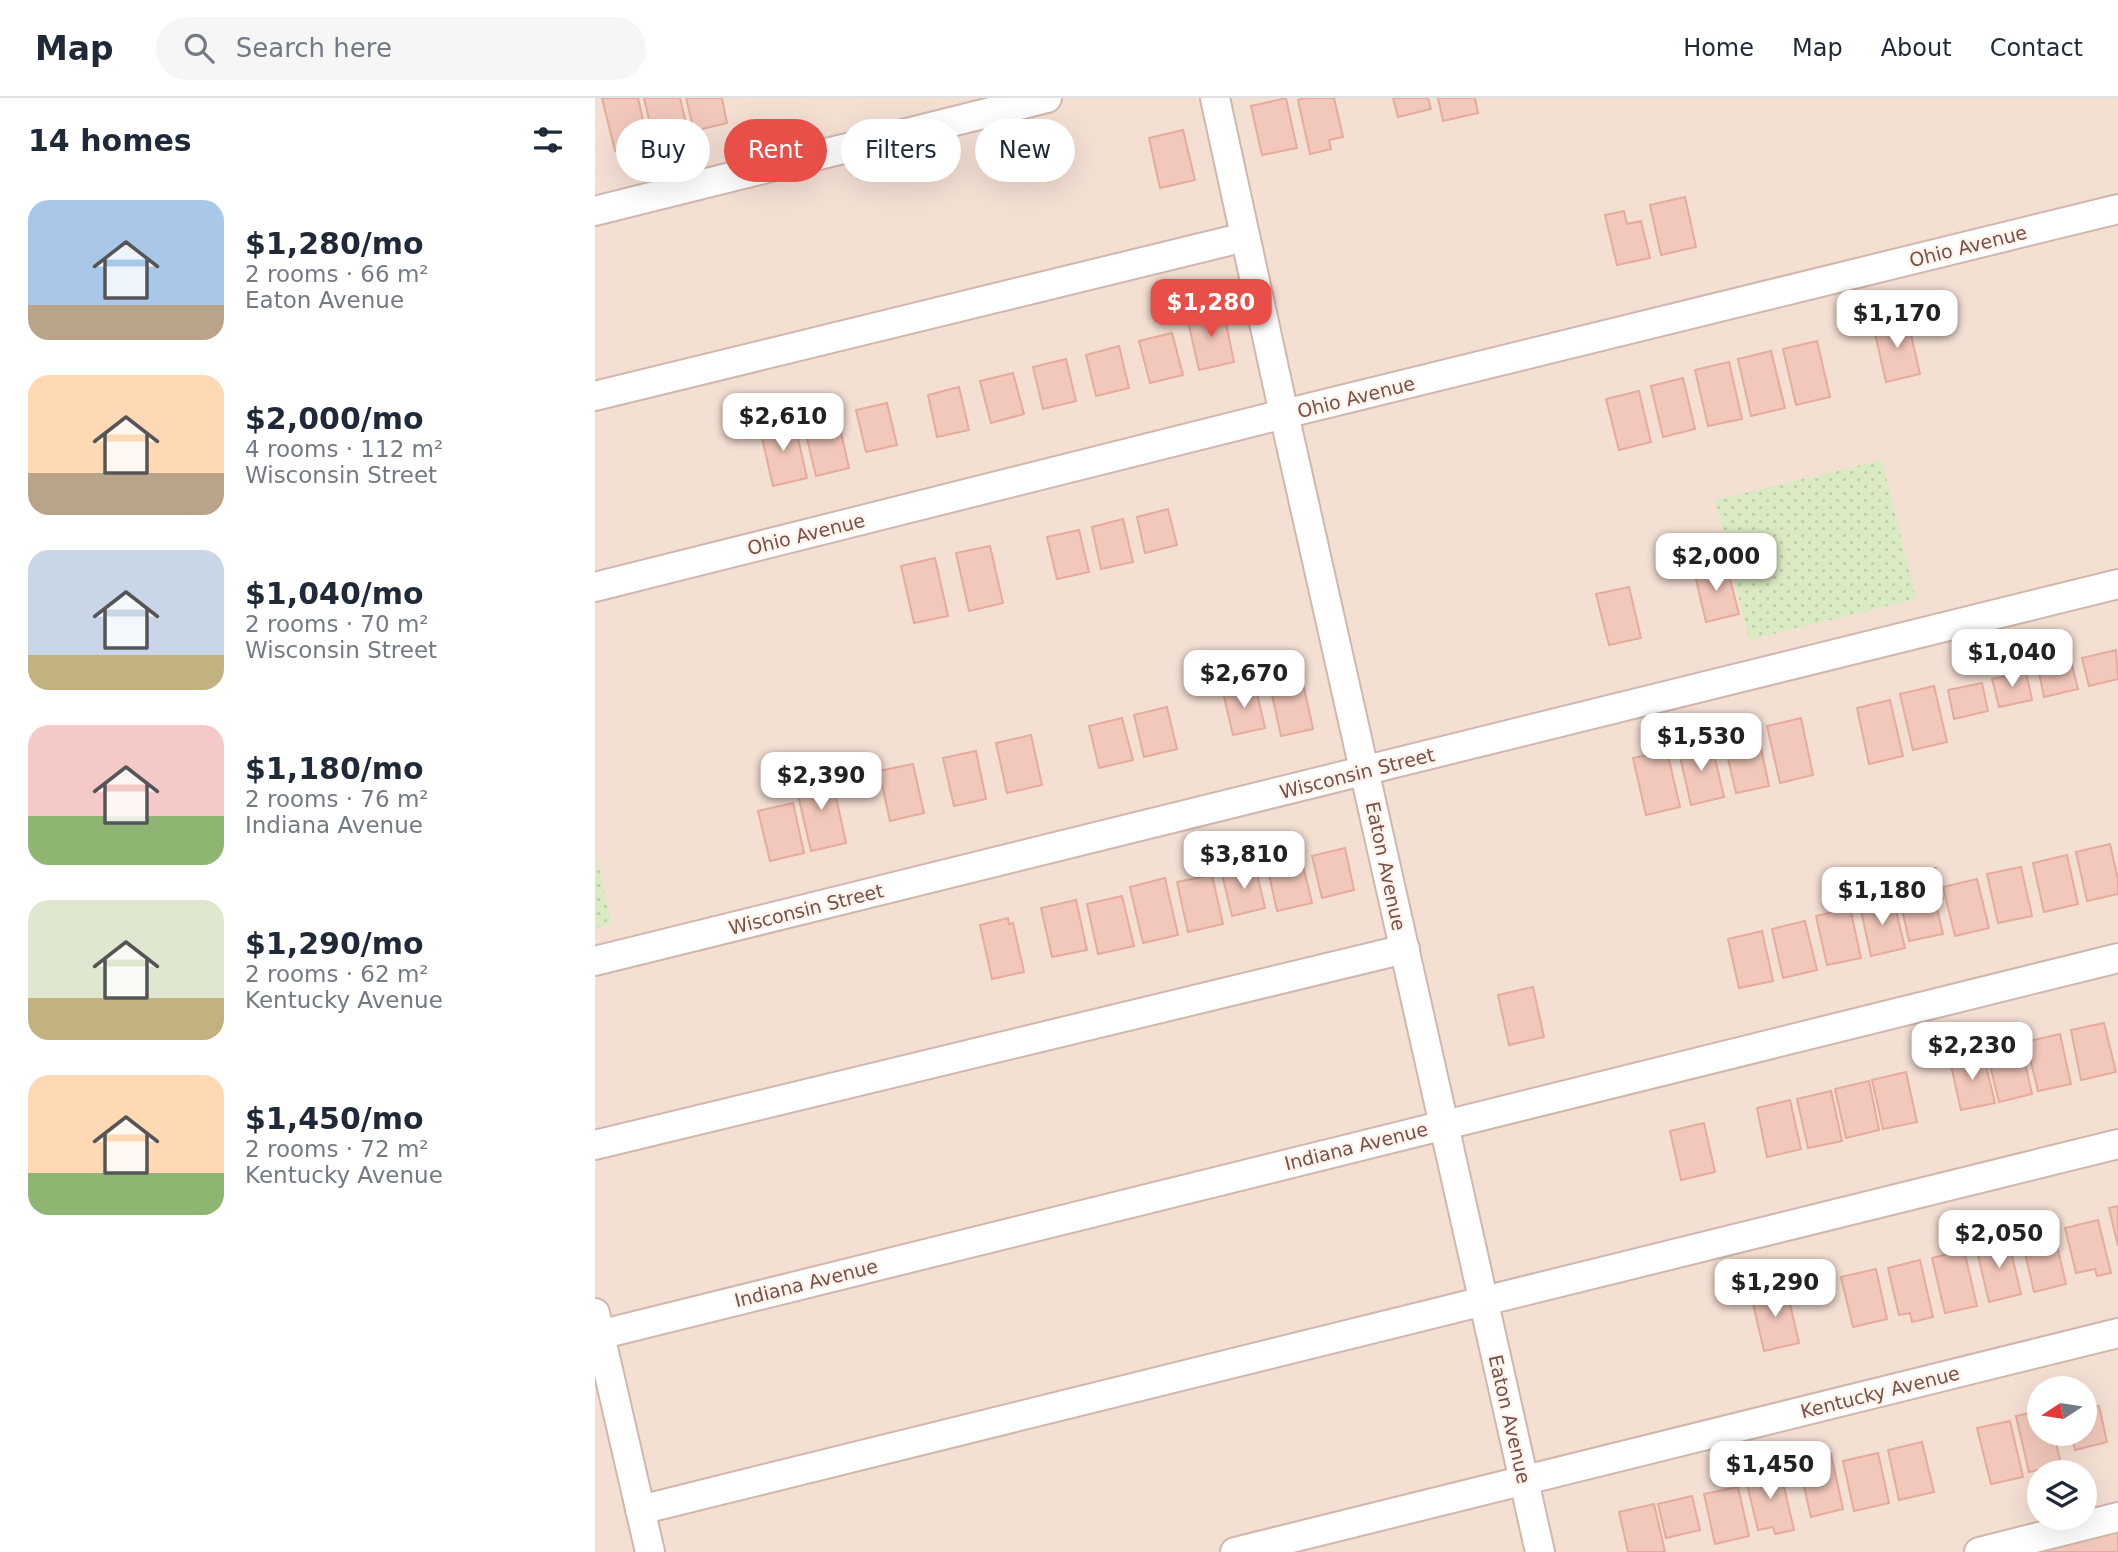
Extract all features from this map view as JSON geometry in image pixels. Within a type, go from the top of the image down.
[{"type":"street","points":[[595,211],[1047,98]]},
{"type":"street","name":"Eaton Avenue","points":[[1215,98],[1540,1552]]},
{"type":"street","name":"Ohio Avenue","points":[[595,587],[2118,209]]},
{"type":"street","points":[[595,396],[1245,237]]},
{"type":"street","name":"Wisconsin Street","points":[[595,961],[2118,584]]},
{"type":"street","points":[[595,1145],[1405,949]]},
{"type":"street","name":"Indiana Avenue","points":[[597,1328],[2118,958]]},
{"type":"street","points":[[640,1510],[2118,1144]]},
{"type":"street","points":[[597,1328],[650,1552]]},
{"type":"street","name":"Kentucky Avenue","points":[[1234,1552],[2118,1333]]},
{"type":"street","points":[[1979,1552],[2118,1517]]},
{"type":"shaded area","points":[[595,98],[2118,98],[2118,1529],[2022,1552],[595,1552]]},
{"type":"green space","points":[[1882,460],[1916,599],[1749,640],[1715,500]]},
{"type":"green space","points":[[595,851],[612,924],[595,928]]},
{"type":"building","points":[[602,98],[638,98],[643,119],[616,119],[615,151]]},
{"type":"building","points":[[644,98],[680,98],[685,119],[649,119]]},
{"type":"building","points":[[686,98],[722,98],[726,119],[724,124],[710,127],[710,119],[691,119]]},
{"type":"building","points":[[1286,98],[1297,148],[1262,155],[1251,106]]},
{"type":"building","points":[[1334,98],[1343,137],[1329,140],[1331,149],[1310,154],[1298,100]]},
{"type":"building","points":[[1393,98],[1428,98],[1431,109],[1398,117]]},
{"type":"building","points":[[1438,98],[1475,98],[1478,113],[1443,121]]},
{"type":"building","points":[[1183,130],[1195,180],[1160,188],[1149,138]]},
{"type":"building","points":[[1685,197],[1696,247],[1661,255],[1650,205]]},
{"type":"building","points":[[1624,211],[1627,224],[1641,221],[1650,258],[1617,265],[1605,215]]},
{"type":"building","points":[[1223,309],[1234,362],[1199,370],[1187,317]]},
{"type":"building","points":[[1907,317],[1920,374],[1886,382],[1873,325]]},
{"type":"building","points":[[1172,333],[1183,375],[1150,383],[1139,341]]},
{"type":"building","points":[[1817,341],[1830,397],[1796,405],[1783,349]]},
{"type":"building","points":[[1119,346],[1129,388],[1096,396],[1086,355]]},
{"type":"building","points":[[1771,351],[1785,408],[1751,416],[1738,359]]},
{"type":"building","points":[[1066,359],[1076,401],[1043,409],[1033,367]]},
{"type":"building","points":[[1729,362],[1742,419],[1708,426],[1695,370]]},
{"type":"building","points":[[1013,373],[1024,414],[991,423],[980,381]]},
{"type":"building","points":[[1683,378],[1695,429],[1663,437],[1651,386]]},
{"type":"building","points":[[959,387],[969,430],[937,437],[928,395]]},
{"type":"building","points":[[1639,391],[1651,442],[1619,450],[1606,399]]},
{"type":"building","points":[[887,403],[897,445],[866,452],[856,410]]},
{"type":"building","points":[[836,410],[849,468],[816,476],[802,418]]},
{"type":"building","points":[[794,421],[807,478],[773,486],[760,429]]},
{"type":"building","points":[[1168,509],[1177,545],[1145,553],[1137,517]]},
{"type":"building","points":[[1123,519],[1133,562],[1101,569],[1092,527]]},
{"type":"building","points":[[1079,530],[1089,572],[1057,579],[1047,537]]},
{"type":"building","points":[[990,546],[1003,603],[969,611],[956,553]]},
{"type":"building","points":[[935,558],[948,616],[914,623],[901,566]]},
{"type":"building","points":[[1726,564],[1739,614],[1706,622],[1694,571]]},
{"type":"building","points":[[1629,587],[1641,638],[1609,645],[1596,594]]},
{"type":"building","points":[[2116,650],[2118,679],[2089,686],[2082,658]]},
{"type":"building","points":[[2071,661],[2078,689],[2044,697],[2038,668]]},
{"type":"building","points":[[1299,665],[1313,729],[1281,736],[1267,672]]},
{"type":"building","points":[[2026,672],[2032,700],[1999,707],[1992,679]]},
{"type":"building","points":[[1982,683],[1988,711],[1954,719],[1948,690]]},
{"type":"building","points":[[1255,685],[1265,728],[1233,735],[1223,692]]},
{"type":"building","points":[[1934,686],[1947,742],[1913,750],[1900,694]]},
{"type":"building","points":[[1890,700],[1903,756],[1869,764],[1857,708]]},
{"type":"building","points":[[1167,707],[1177,749],[1144,757],[1134,715]]},
{"type":"building","points":[[1122,718],[1133,760],[1099,768],[1089,726]]},
{"type":"building","points":[[1801,718],[1813,775],[1780,783],[1767,726]]},
{"type":"building","points":[[1757,729],[1769,786],[1736,793],[1723,737]]},
{"type":"building","points":[[1031,735],[1042,785],[1007,793],[996,743]]},
{"type":"building","points":[[1711,741],[1724,797],[1691,805],[1678,748]]},
{"type":"building","points":[[976,751],[986,799],[954,806],[943,758]]},
{"type":"building","points":[[1667,751],[1680,807],[1646,815],[1633,758]]},
{"type":"building","points":[[913,764],[924,813],[890,821],[879,771]]},
{"type":"building","points":[[831,774],[846,843],[811,851],[795,782]]},
{"type":"building","points":[[793,803],[804,853],[770,861],[758,811]]},
{"type":"building","points":[[2110,844],[2118,879],[2118,894],[2087,901],[2076,852]]},
{"type":"building","points":[[1345,848],[1354,890],[1322,898],[1312,856]]},
{"type":"building","points":[[1300,853],[1312,903],[1277,911],[1266,861]]},
{"type":"building","points":[[2067,855],[2078,904],[2044,912],[2033,863]]},
{"type":"building","points":[[1255,865],[1265,908],[1232,916],[1222,874]]},
{"type":"building","points":[[2021,867],[2032,916],[1998,923],[1987,874]]},
{"type":"building","points":[[1936,868],[1943,899],[1935,900],[1943,934],[1909,941],[1895,877]]},
{"type":"building","points":[[1212,875],[1223,924],[1188,932],[1177,882]]},
{"type":"building","points":[[1165,878],[1178,935],[1143,943],[1130,887]]},
{"type":"building","points":[[1977,879],[1989,928],[1955,936],[1943,887]]},
{"type":"building","points":[[1122,896],[1134,946],[1098,954],[1087,904]]},
{"type":"building","points":[[1893,899],[1905,948],[1871,956],[1860,906]]},
{"type":"building","points":[[1076,900],[1087,950],[1052,957],[1041,908]]},
{"type":"building","points":[[1850,908],[1861,958],[1827,965],[1816,916]]},
{"type":"building","points":[[1008,918],[1009,924],[1013,923],[1024,972],[992,979],[980,925]]},
{"type":"building","points":[[1805,921],[1817,970],[1783,978],[1772,929]]},
{"type":"building","points":[[1762,931],[1773,981],[1739,988],[1728,939]]},
{"type":"building","points":[[1533,987],[1544,1037],[1509,1045],[1498,995]]},
{"type":"building","points":[[2104,1023],[2116,1072],[2081,1080],[2071,1030]]},
{"type":"building","points":[[2060,1034],[2071,1084],[2038,1091],[2026,1042]]},
{"type":"building","points":[[2021,1045],[2032,1094],[1999,1102],[1987,1052]]},
{"type":"building","points":[[1983,1054],[1995,1103],[1961,1110],[1950,1061]]},
{"type":"building","points":[[1906,1072],[1917,1122],[1883,1129],[1872,1080]]},
{"type":"building","points":[[1869,1081],[1879,1130],[1846,1138],[1835,1089]]},
{"type":"building","points":[[1831,1091],[1842,1141],[1808,1148],[1797,1099]]},
{"type":"building","points":[[1790,1100],[1801,1149],[1767,1157],[1757,1108]]},
{"type":"building","points":[[1704,1123],[1715,1172],[1681,1180],[1670,1131]]},
{"type":"building","points":[[2118,1206],[2118,1246],[2109,1208]]},
{"type":"building","points":[[2098,1220],[2111,1273],[2097,1276],[2095,1269],[2076,1273],[2065,1228]]},
{"type":"building","points":[[2053,1229],[2066,1284],[2034,1292],[2021,1236]]},
{"type":"building","points":[[2008,1239],[2021,1294],[1989,1302],[1976,1247]]},
{"type":"building","points":[[1964,1250],[1977,1306],[1945,1313],[1932,1258]]},
{"type":"building","points":[[1920,1260],[1933,1317],[1912,1322],[1910,1313],[1899,1315],[1888,1268]]},
{"type":"building","points":[[1876,1269],[1887,1319],[1853,1327],[1841,1277]]},
{"type":"building","points":[[1786,1287],[1799,1343],[1764,1351],[1751,1295]]},
{"type":"building","points":[[2097,1406],[2107,1442],[2097,1444]]},
{"type":"building","points":[[2027,1414],[2027,1446],[2057,1446],[2060,1460],[2027,1460],[2027,1463],[2016,1416]]},
{"type":"building","points":[[2010,1421],[2023,1477],[1991,1484],[1977,1428]]},
{"type":"building","points":[[1922,1442],[1934,1492],[1899,1500],[1888,1450]]},
{"type":"building","points":[[2074,1446],[2091,1446],[2075,1450]]},
{"type":"building","points":[[1878,1453],[1889,1503],[1854,1511],[1843,1461]]},
{"type":"building","points":[[1831,1454],[1843,1509],[1811,1517],[1798,1461]]},
{"type":"building","points":[[1779,1465],[1794,1530],[1775,1534],[1773,1527],[1758,1530],[1747,1484],[1757,1481],[1755,1471]]},
{"type":"building","points":[[1738,1487],[1749,1536],[1715,1544],[1704,1494]]},
{"type":"building","points":[[1692,1496],[1700,1530],[1666,1538],[1658,1504]]},
{"type":"building","points":[[1654,1504],[1665,1552],[1628,1552],[1619,1512]]},
{"type":"building","points":[[2118,1531],[2118,1552],[2029,1552]]}]
